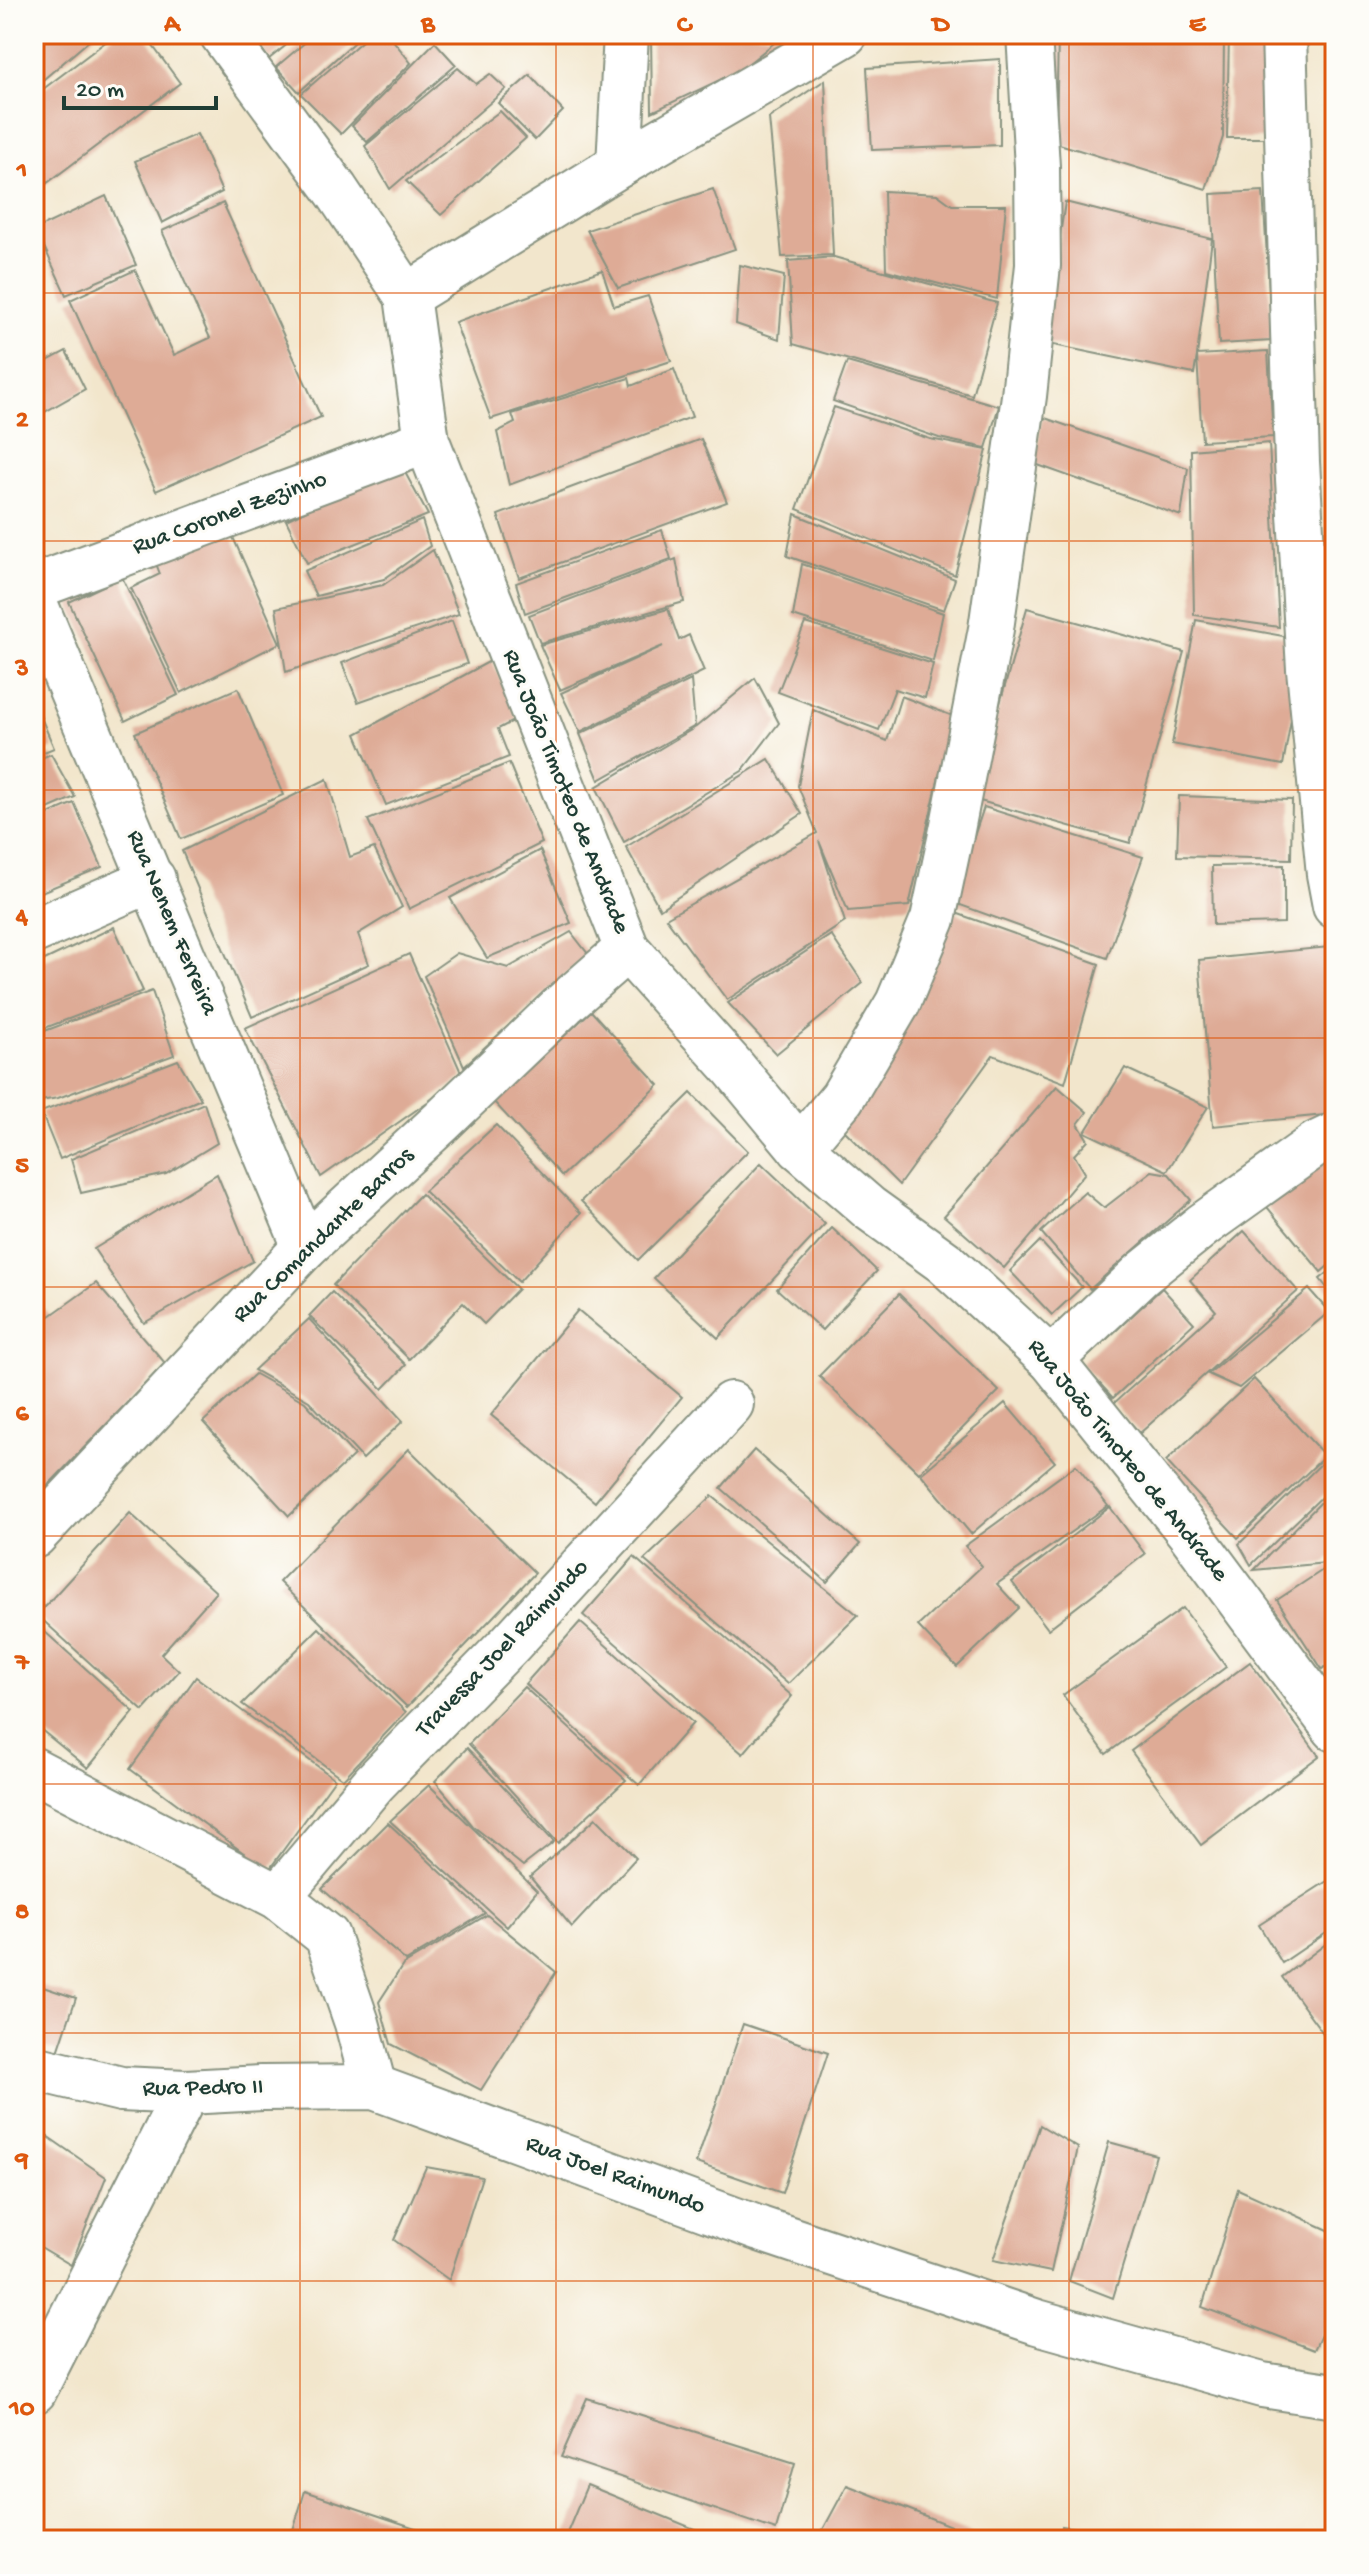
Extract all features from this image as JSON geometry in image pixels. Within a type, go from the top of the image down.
[{"type":"street","name":"Rua João Timoteo de Andrade","points":[[222,34],[336,190],[407,296],[427,441],[627,949],[732,1066],[800,1148],[869,1208],[944,1262],[1051,1360],[1188,1531],[1335,1729]]},
{"type":"street","points":[[619,165],[626,34]]},
{"type":"street","points":[[407,296],[619,165],[845,34]]},
{"type":"street","points":[[800,1148],[842,1098],[898,1003],[933,919],[952,830],[991,629],[1024,396],[1038,265],[1037,167],[1029,34]]},
{"type":"street","points":[[1284,34],[1298,476],[1309,669],[1329,874],[1335,906]]},
{"type":"street","name":"Rua Coronel Zezinho","points":[[34,587],[427,441]]},
{"type":"street","name":"Rua Nenem Ferreira","points":[[34,601],[305,1247]]},
{"type":"street","points":[[34,931],[153,879]]},
{"type":"street","name":"Rua Comandante Barros","points":[[34,1536],[305,1247],[564,1004],[627,949]]},
{"type":"street","points":[[1051,1360],[1142,1274],[1203,1225],[1316,1144],[1335,1135]]},
{"type":"street","name":"Travessa Joel Raimundo","points":[[278,1897],[374,1783],[510,1644],[731,1404]]},
{"type":"street","points":[[34,1770],[278,1897],[327,1936],[357,2023],[374,2087]]},
{"type":"street","name":"Rua Pedro II","points":[[34,2068],[121,2089],[186,2092],[374,2087]]},
{"type":"street","name":"Rua Joel Raimundo","points":[[374,2087],[760,2229],[1037,2322],[1262,2385],[1335,2396]]},
{"type":"street","points":[[34,2391],[186,2092]]},
{"type":"building","points":[[34,34],[97,34],[38,84],[34,79]]},
{"type":"building","points":[[116,34],[144,34],[180,83],[34,193],[34,96]]},
{"type":"building","points":[[251,34],[300,34],[269,59]]},
{"type":"building","points":[[315,34],[363,34],[299,92],[276,67]]},
{"type":"building","points":[[370,34],[388,34],[411,63],[341,134],[301,94]]},
{"type":"building","points":[[651,34],[779,34],[779,39],[739,71],[652,112]]},
{"type":"building","points":[[1058,34],[1224,35],[1223,137],[1206,189],[1056,143]]},
{"type":"building","points":[[1229,34],[1274,34],[1273,138],[1227,138]]},
{"type":"building","points":[[435,42],[456,65],[367,142],[352,126]]},
{"type":"building","points":[[1000,59],[1000,145],[872,150],[867,68]]},
{"type":"building","points":[[458,68],[476,84],[490,74],[506,89],[390,189],[365,146]]},
{"type":"building","points":[[530,75],[563,111],[535,140],[498,103]]},
{"type":"building","points":[[825,80],[833,255],[782,257],[769,118]]},
{"type":"building","points":[[500,111],[526,138],[441,215],[406,181]]},
{"type":"building","points":[[197,134],[222,192],[162,223],[135,161]]},
{"type":"building","points":[[713,189],[735,249],[618,288],[587,230]]},
{"type":"building","points":[[884,191],[937,194],[952,205],[1006,205],[997,299],[886,270]]},
{"type":"building","points":[[1263,191],[1272,341],[1219,344],[1211,194]]},
{"type":"building","points":[[106,196],[136,265],[66,295],[36,229]]},
{"type":"building","points":[[1065,202],[1212,239],[1197,355],[1268,351],[1273,437],[1202,441],[1197,356],[1194,374],[1044,343]]},
{"type":"building","points":[[223,203],[321,417],[156,491],[70,300],[135,270],[174,355],[210,338],[162,231]]},
{"type":"building","points":[[834,257],[997,303],[972,395],[793,344],[788,261]]},
{"type":"building","points":[[740,265],[784,276],[779,339],[736,324]]},
{"type":"building","points":[[602,270],[614,306],[648,296],[671,361],[491,419],[455,322]]},
{"type":"building","points":[[66,351],[85,389],[34,418],[34,368]]},
{"type":"building","points":[[847,362],[999,406],[986,448],[939,438],[833,401]]},
{"type":"building","points":[[674,369],[692,417],[509,485],[497,432],[515,423],[512,414],[629,378],[631,386]]},
{"type":"building","points":[[834,407],[930,439],[987,450],[955,575],[797,509]]},
{"type":"building","points":[[1042,417],[1188,468],[1181,516],[1035,464]]},
{"type":"building","points":[[701,439],[727,502],[519,578],[498,515]]},
{"type":"building","points":[[1269,443],[1279,627],[1194,615],[1191,450]]},
{"type":"building","points":[[401,465],[428,515],[307,563],[286,520]]},
{"type":"building","points":[[795,514],[955,579],[944,610],[787,556]]},
{"type":"building","points":[[422,520],[430,546],[384,579],[316,596],[304,571]]},
{"type":"building","points":[[228,526],[280,643],[181,693],[131,588],[160,574],[155,561]]},
{"type":"building","points":[[662,530],[671,559],[525,613],[516,583]]},
{"type":"building","points":[[433,550],[459,614],[286,672],[276,608],[383,585]]},
{"type":"building","points":[[676,559],[684,602],[540,643],[529,615]]},
{"type":"building","points":[[802,564],[943,613],[933,661],[793,616]]},
{"type":"building","points":[[122,577],[178,695],[125,721],[69,602]]},
{"type":"building","points":[[1027,608],[1184,652],[1130,843],[973,799]]},
{"type":"building","points":[[668,609],[679,640],[689,635],[704,671],[580,732],[561,693],[663,646],[560,690],[540,645]]},
{"type":"building","points":[[1196,620],[1305,640],[1283,765],[1172,744]]},
{"type":"building","points":[[452,621],[467,664],[358,702],[342,663]]},
{"type":"building","points":[[805,623],[933,664],[925,698],[895,689],[879,730],[778,692]]},
{"type":"building","points":[[492,660],[517,719],[498,729],[509,757],[386,805],[356,734]]},
{"type":"building","points":[[755,678],[779,723],[742,771],[624,842],[596,787],[696,727]]},
{"type":"building","points":[[691,680],[695,726],[599,780],[580,734]]},
{"type":"building","points":[[238,688],[283,795],[181,839],[135,733]]},
{"type":"building","points":[[901,696],[953,716],[909,906],[848,911],[819,841],[845,922],[727,1000],[666,918],[817,833],[798,786],[813,710],[887,741]]},
{"type":"building","points":[[34,701],[54,748],[34,756]]},
{"type":"building","points":[[51,754],[75,797],[34,815],[34,761]]},
{"type":"building","points":[[769,759],[802,814],[660,909],[626,847]]},
{"type":"building","points":[[509,763],[542,843],[409,909],[368,820]]},
{"type":"building","points":[[327,779],[350,857],[374,848],[402,907],[358,934],[369,964],[252,1017],[182,851]]},
{"type":"building","points":[[1179,796],[1292,800],[1291,859],[1177,856]]},
{"type":"building","points":[[74,803],[102,867],[34,895],[34,820]]},
{"type":"building","points":[[984,807],[1143,857],[1107,958],[952,902]]},
{"type":"building","points":[[540,850],[571,923],[487,958],[450,898]]},
{"type":"building","points":[[1284,865],[1284,923],[1213,925],[1212,866]]},
{"type":"building","points":[[953,912],[1099,964],[1065,1083],[993,1055],[899,1185],[837,1123]]},
{"type":"building","points":[[114,927],[143,991],[34,1032],[34,965]]},
{"type":"building","points":[[571,932],[588,954],[464,1066],[424,976],[457,953],[508,968]]},
{"type":"building","points":[[831,935],[863,983],[776,1054],[728,1003]]},
{"type":"building","points":[[1329,947],[1335,1114],[1213,1126],[1199,960]]},
{"type":"building","points":[[409,954],[463,1077],[321,1177],[245,1028]]},
{"type":"building","points":[[152,991],[174,1055],[58,1098],[34,1102],[34,1035]]},
{"type":"building","points":[[591,1011],[659,1085],[562,1176],[494,1102]]},
{"type":"building","points":[[178,1060],[201,1099],[60,1159],[41,1112]]},
{"type":"building","points":[[1125,1068],[1208,1107],[1167,1171],[1085,1132]]},
{"type":"building","points":[[1057,1086],[1087,1112],[1078,1124],[1088,1140],[1074,1155],[1085,1173],[1004,1268],[944,1216]]},
{"type":"building","points":[[691,1093],[748,1151],[638,1260],[581,1201]]},
{"type":"building","points":[[204,1103],[217,1143],[166,1174],[81,1193],[71,1159]]},
{"type":"building","points":[[496,1125],[581,1213],[519,1282],[424,1191]]},
{"type":"building","points":[[1335,1151],[1335,1260],[1321,1272],[1267,1207]]},
{"type":"building","points":[[761,1163],[825,1224],[718,1338],[654,1278]]},
{"type":"building","points":[[1152,1171],[1169,1174],[1191,1200],[1090,1289],[1041,1232],[1085,1192],[1104,1208]]},
{"type":"building","points":[[217,1174],[253,1261],[144,1323],[94,1249]]},
{"type":"building","points":[[421,1194],[518,1289],[484,1324],[463,1303],[409,1359],[333,1285]]},
{"type":"building","points":[[832,1228],[877,1271],[822,1330],[777,1289]]},
{"type":"building","points":[[1244,1231],[1298,1291],[1140,1433],[1113,1404],[1216,1311],[1190,1280]]},
{"type":"building","points":[[1040,1241],[1082,1287],[1052,1315],[1010,1271]]},
{"type":"building","points":[[1335,1267],[1335,1298],[1320,1279]]},
{"type":"building","points":[[96,1283],[165,1363],[34,1500],[34,1302],[36,1300],[50,1316]]},
{"type":"building","points":[[1162,1288],[1194,1323],[1113,1398],[1081,1363]]},
{"type":"building","points":[[1309,1289],[1329,1312],[1239,1388],[1208,1374]]},
{"type":"building","points":[[332,1292],[406,1365],[383,1389],[309,1316]]},
{"type":"building","points":[[899,1294],[999,1391],[919,1473],[819,1376]]},
{"type":"building","points":[[578,1310],[682,1397],[595,1502],[491,1415]]},
{"type":"building","points":[[309,1319],[403,1421],[363,1459],[309,1401],[254,1370]]},
{"type":"building","points":[[255,1374],[305,1402],[354,1455],[289,1516],[203,1422]]},
{"type":"building","points":[[1254,1379],[1325,1456],[1238,1538],[1166,1461]]},
{"type":"building","points":[[1005,1403],[1055,1462],[971,1534],[921,1474]]},
{"type":"building","points":[[409,1449],[535,1573],[407,1707],[279,1582]]},
{"type":"building","points":[[754,1450],[860,1544],[827,1582],[721,1488]]},
{"type":"building","points":[[1332,1453],[1335,1455],[1335,1484],[1251,1565],[1239,1544]]},
{"type":"building","points":[[1076,1465],[1108,1506],[997,1584],[1019,1608],[957,1667],[918,1626],[982,1566],[965,1546]]},
{"type":"building","points":[[1335,1488],[1335,1553],[1326,1563],[1254,1570]]},
{"type":"building","points":[[712,1496],[858,1615],[788,1684],[644,1560]]},
{"type":"building","points":[[1110,1507],[1145,1554],[1048,1629],[1012,1582]]},
{"type":"building","points":[[130,1513],[216,1592],[161,1654],[179,1671],[143,1711],[37,1615]]},
{"type":"building","points":[[634,1557],[792,1696],[743,1754],[583,1615]]},
{"type":"building","points":[[1335,1562],[1335,1660],[1322,1669],[1277,1600]]},
{"type":"building","points":[[1183,1608],[1226,1667],[1106,1754],[1063,1695]]},
{"type":"building","points":[[34,1622],[134,1712],[88,1768],[34,1724]]},
{"type":"building","points":[[580,1622],[693,1723],[639,1785],[525,1684]]},
{"type":"building","points":[[319,1628],[406,1712],[343,1779],[242,1704]]},
{"type":"building","points":[[1250,1662],[1319,1756],[1201,1845],[1131,1751]]},
{"type":"building","points":[[196,1677],[335,1779],[268,1871],[130,1769]]},
{"type":"building","points":[[524,1687],[626,1780],[558,1843],[469,1744]]},
{"type":"building","points":[[467,1748],[554,1842],[523,1866],[473,1826],[435,1781]]},
{"type":"building","points":[[429,1785],[537,1891],[507,1927],[390,1821]]},
{"type":"building","points":[[596,1818],[636,1858],[572,1927],[530,1877]]},
{"type":"building","points":[[388,1823],[485,1913],[406,1961],[322,1889]]},
{"type":"building","points":[[1335,1876],[1335,1927],[1282,1963],[1259,1925]]},
{"type":"building","points":[[487,1915],[556,1972],[481,2090],[391,2044],[379,2002],[403,1965]]},
{"type":"building","points":[[1335,1937],[1335,2024],[1323,2033],[1282,1977]]},
{"type":"building","points":[[34,1984],[76,1998],[58,2052],[34,2044]]},
{"type":"building","points":[[743,2024],[828,2053],[782,2193],[696,2163]]},
{"type":"building","points":[[1040,2125],[1078,2148],[1051,2272],[993,2260]]},
{"type":"building","points":[[34,2127],[106,2177],[71,2265],[34,2243]]},
{"type":"building","points":[[1109,2142],[1156,2155],[1113,2298],[1069,2281]]},
{"type":"building","points":[[426,2167],[482,2177],[449,2280],[394,2240]]},
{"type":"building","points":[[1238,2189],[1335,2233],[1335,2305],[1314,2350],[1202,2307]]},
{"type":"building","points":[[587,2398],[795,2463],[776,2530],[561,2457]]},
{"type":"building","points":[[587,2485],[721,2540],[585,2540],[567,2533]]},
{"type":"building","points":[[847,2485],[986,2540],[826,2540],[819,2537]]},
{"type":"building","points":[[305,2491],[430,2533],[428,2540],[290,2540]]},
{"type":"building","points":[[1062,2526],[1136,2537],[1135,2540],[1060,2540]]}]
